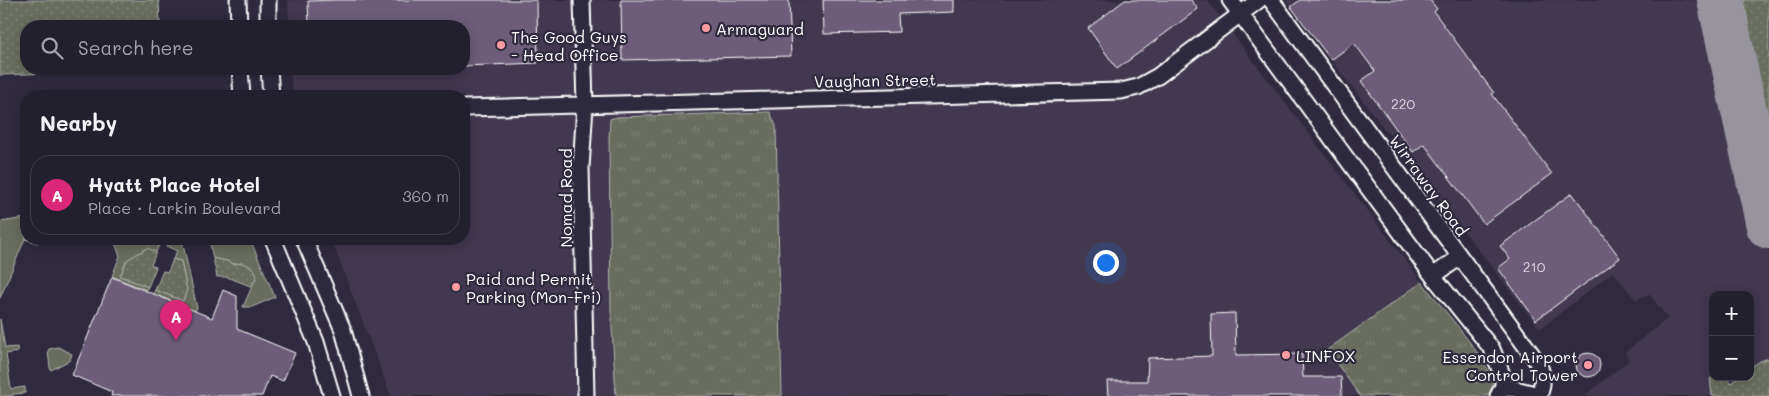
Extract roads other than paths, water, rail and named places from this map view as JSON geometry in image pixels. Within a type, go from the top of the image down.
[{"type":"street","points":[[238,0],[239,20]]},
{"type":"street","points":[[268,0],[268,20]]},
{"type":"street","name":"Nomad Road","points":[[582,0],[585,105],[581,162],[586,396]]},
{"type":"street","points":[[1230,0],[1433,276],[1492,349],[1502,373],[1500,391],[1539,396]]},
{"type":"street","name":"Vaughan Street","points":[[470,108],[1121,91],[1138,87],[1151,80],[1259,0]]},
{"type":"street","name":"Wirraway Road","points":[[1271,0],[1539,364],[1543,378],[1539,396]]},
{"type":"street","points":[[240,75],[242,90]]},
{"type":"street","points":[[270,75],[271,90]]},
{"type":"street","points":[[276,245],[316,342],[332,396]]},
{"type":"street","points":[[307,245],[343,330],[361,396]]},
{"type":"street","points":[[1433,276],[1460,257]]},
{"type":"place","name":"Armaguard","points":[[706,28]]},
{"type":"place","name":"The Good Guys - Head Office","points":[[501,45]]},
{"type":"place","name":"Paid and Permit Parking (Mon-Fri)","points":[[456,287]]},
{"type":"place","name":"Hyatt Place Hotel","points":[[176,341]]},
{"type":"place","name":"LINFOX","points":[[1286,355]]},
{"type":"place","name":"Essendon Airport Control Tower","points":[[1588,365]]}]
